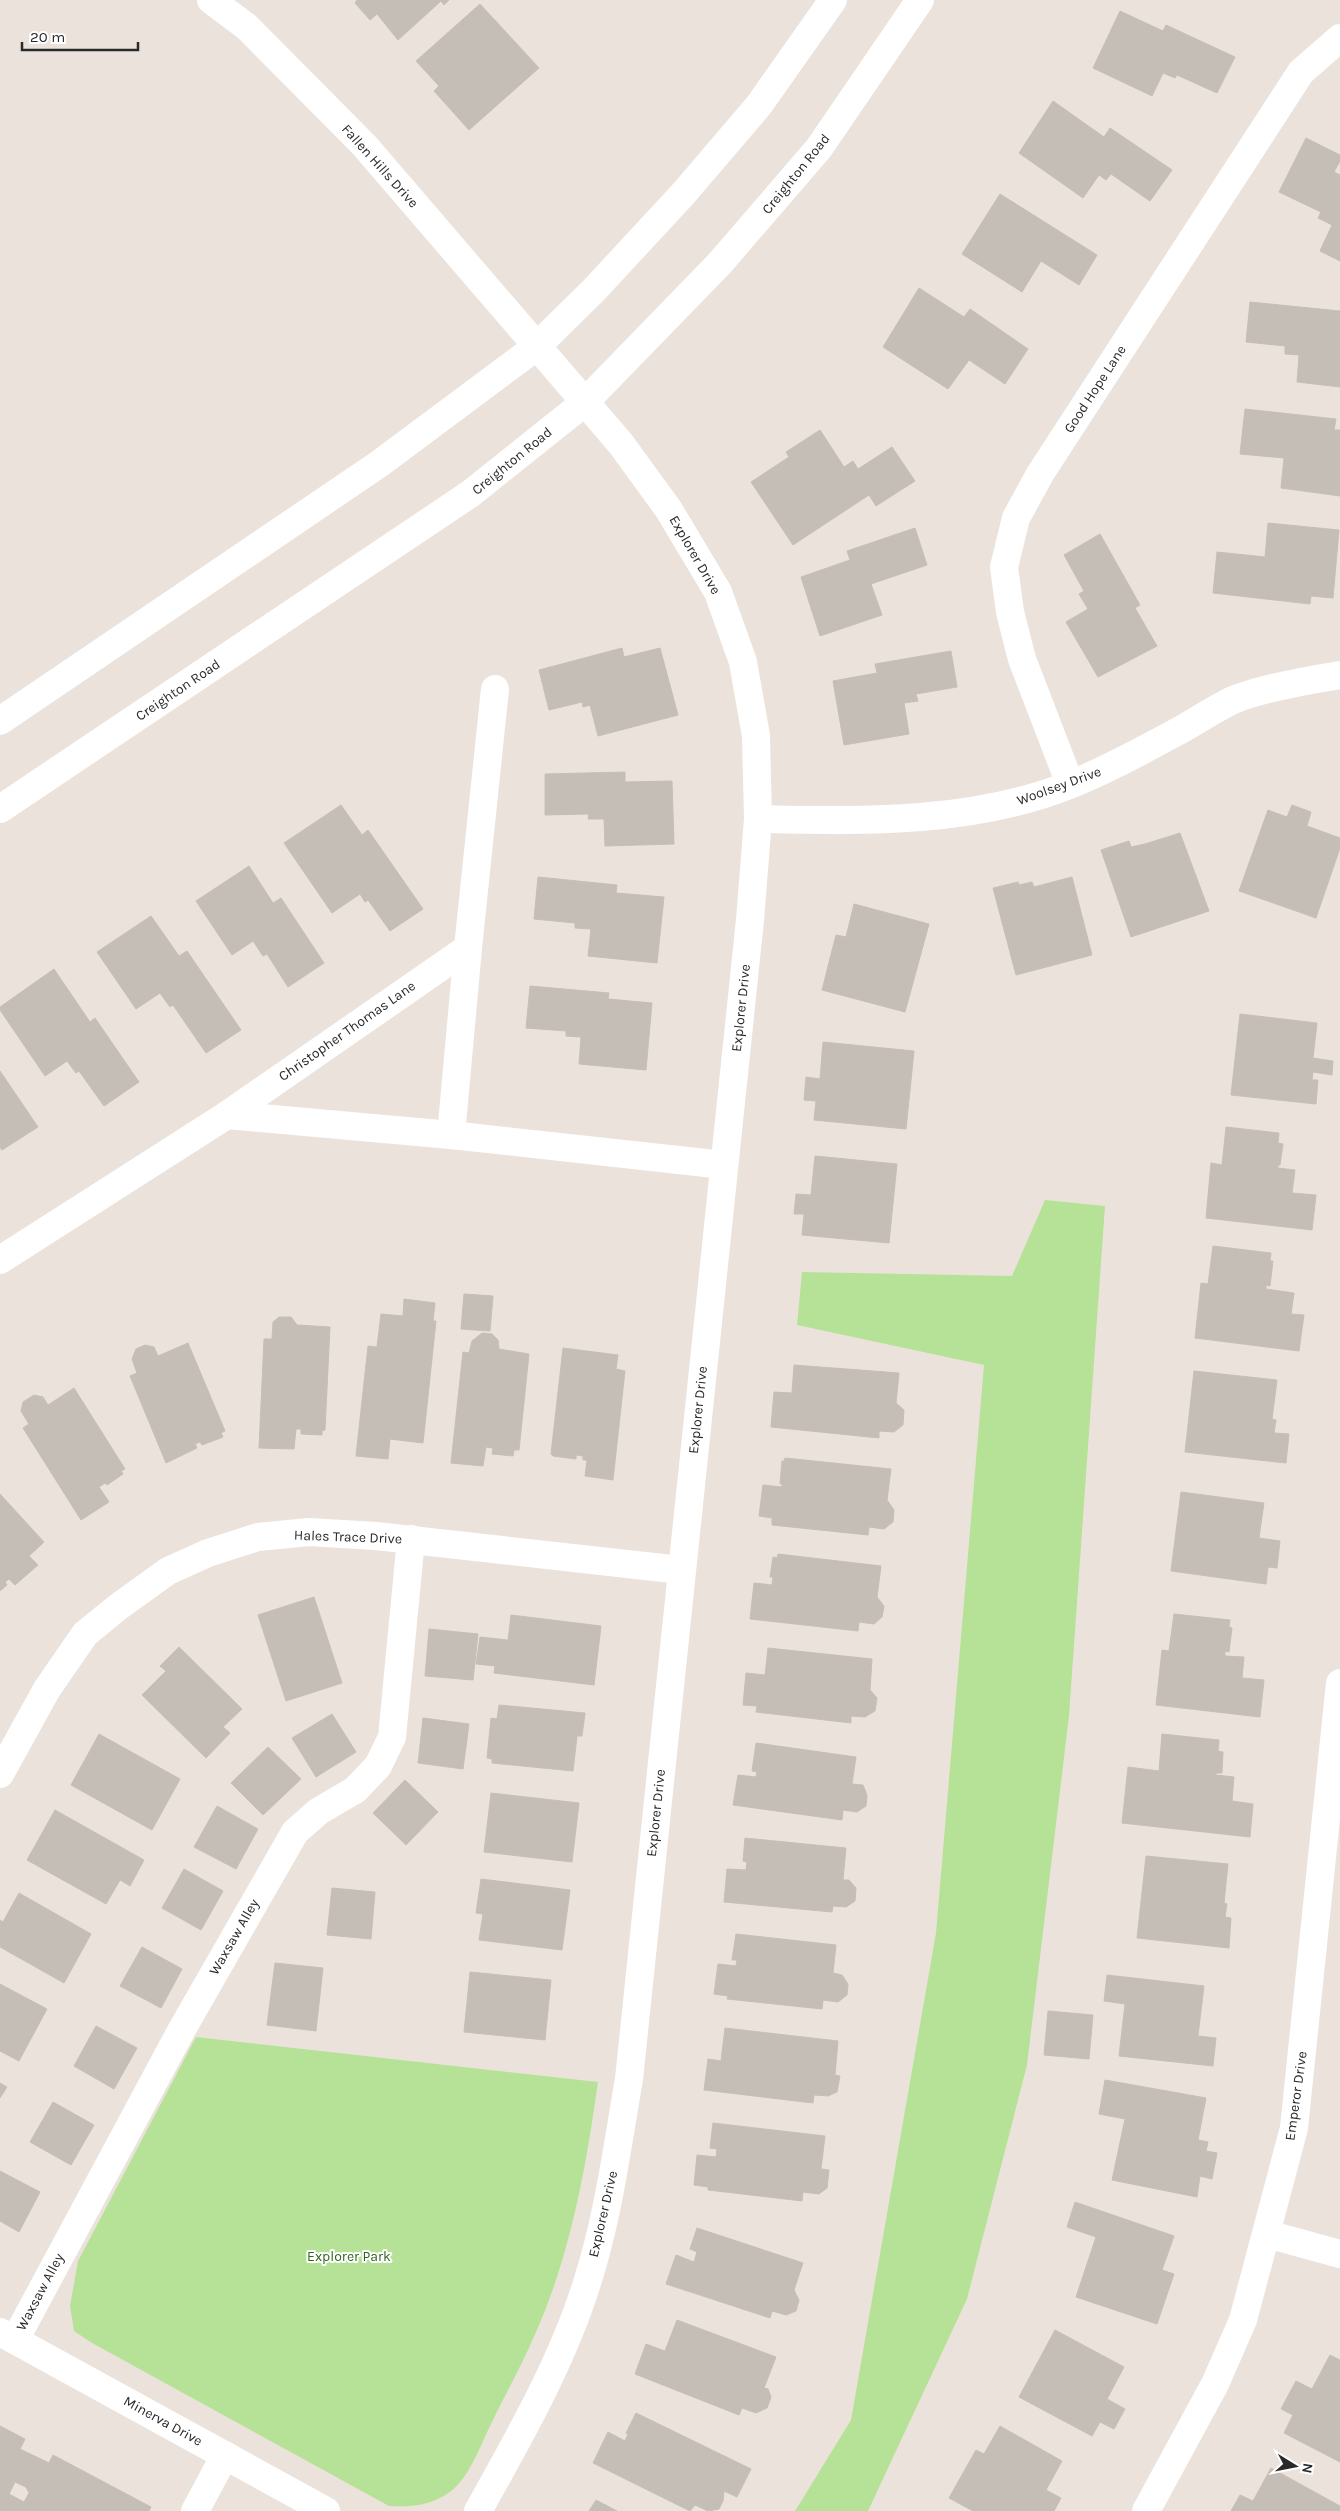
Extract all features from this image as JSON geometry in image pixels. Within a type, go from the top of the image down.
[{"type":"street","name":"Fallen Hills Drive","points":[[211,0],[247,26],[364,145],[536,347]]},
{"type":"street","points":[[0,721],[379,464],[536,347],[594,290],[683,194],[759,104],[833,0]]},
{"type":"street","name":"Creighton Road","points":[[0,809],[470,494],[584,403],[657,331],[720,263],[819,148],[920,0]]},
{"type":"street","name":"Good Hope Lane","points":[[1070,784],[1022,659],[1010,612],[1004,567],[1016,518],[1040,474],[1301,72],[1340,38]]},
{"type":"street","name":"Explorer Drive","points":[[478,2511],[517,2441],[559,2357],[586,2286],[610,2191],[629,2078],[750,920],[758,819],[756,736],[742,662],[718,592],[669,510],[621,444],[536,347]]},
{"type":"street","name":"Woolsey Drive","points":[[758,819],[844,821],[1000,807],[1070,784],[1120,763],[1234,700],[1304,681],[1340,675]]},
{"type":"street","points":[[452,1135],[468,948],[495,689]]},
{"type":"street","name":"Christopher Thomas Lane","points":[[0,1260],[227,1115],[468,948]]},
{"type":"street","points":[[227,1115],[452,1135],[724,1165]]},
{"type":"street","name":"Hales Trace Drive","points":[[0,1774],[47,1689],[85,1634],[118,1607],[168,1572],[208,1553],[258,1537],[310,1532],[411,1539],[681,1570]]},
{"type":"street","name":"Waxsaw Alley","points":[[7,2336],[295,1832],[319,1811],[355,1790],[378,1766],[392,1737],[411,1539]]},
{"type":"street","name":"Emperor Drive","points":[[1146,2511],[1215,2384],[1243,2320],[1268,2234],[1294,2128],[1336,1766],[1340,1683]]},
{"type":"street","points":[[1268,2234],[1340,2254]]},
{"type":"street","name":"Minerva Drive","points":[[7,2336],[326,2511]]},
{"type":"street","points":[[195,2511],[225,2455]]},
{"type":"green space","points":[[1045,1200],[1105,1206],[1069,1716],[1027,2065],[967,2299],[868,2511],[795,2511],[851,2420],[936,1933],[984,1365],[797,1325],[802,1272],[1012,1276]]},
{"type":"green space","name":"Explorer Park","points":[[196,2037],[598,2082],[576,2209],[559,2272],[548,2302],[526,2355],[468,2472],[455,2488],[440,2498],[419,2505],[389,2506],[92,2343],[74,2331],[70,2306],[78,2261]]},
{"type":"building","points":[[357,0],[449,0],[444,5],[441,1],[398,40],[377,14],[370,20],[355,3]]},
{"type":"building","points":[[480,4],[539,68],[469,130],[434,91],[439,86],[416,61]]},
{"type":"building","points":[[1120,11],[1163,31],[1166,25],[1235,57],[1217,93],[1177,75],[1175,78],[1163,73],[1152,96],[1093,68]]},
{"type":"building","points":[[1053,101],[1104,137],[1110,128],[1172,170],[1150,201],[1111,174],[1106,180],[1099,175],[1083,198],[1019,153]]},
{"type":"building","points":[[1306,138],[1340,155],[1340,161],[1334,172],[1340,175],[1340,261],[1320,251],[1332,225],[1318,218],[1321,212],[1279,192]]},
{"type":"building","points":[[1000,194],[1097,255],[1079,285],[1041,261],[1022,292],[962,254]]},
{"type":"building","points":[[919,288],[964,317],[970,309],[1028,349],[1005,384],[969,360],[948,389],[883,347]]},
{"type":"building","points":[[1250,302],[1340,311],[1340,387],[1297,382],[1299,355],[1285,354],[1285,346],[1246,342]]},
{"type":"building","points":[[1245,409],[1336,419],[1334,430],[1340,430],[1340,496],[1281,488],[1284,458],[1240,454]]},
{"type":"building","points":[[820,430],[844,467],[853,461],[858,469],[892,447],[915,481],[876,506],[869,495],[793,545],[751,482],[789,457],[786,452]]},
{"type":"building","points":[[1268,523],[1339,530],[1333,598],[1311,596],[1310,604],[1213,593],[1217,552],[1265,557]]},
{"type":"building","points":[[915,528],[927,565],[871,584],[882,615],[820,636],[801,577],[850,560],[847,551]]},
{"type":"building","points":[[1100,534],[1140,605],[1135,608],[1157,646],[1098,677],[1066,622],[1088,609],[1079,594],[1084,591],[1064,555]]},
{"type":"building","points":[[622,648],[624,657],[660,648],[678,715],[598,736],[590,705],[583,707],[582,702],[549,710],[539,670]]},
{"type":"building","points":[[951,651],[957,687],[916,694],[918,701],[904,703],[909,734],[844,745],[833,681],[877,673],[875,664]]},
{"type":"building","points":[[625,772],[625,782],[672,781],[674,844],[605,846],[604,819],[588,819],[589,814],[545,815],[545,774]]},
{"type":"building","points":[[341,805],[362,835],[368,830],[423,909],[390,931],[368,900],[365,902],[360,894],[332,913],[284,843]]},
{"type":"building","points":[[1292,805],[1311,812],[1307,826],[1340,838],[1340,848],[1316,918],[1239,891],[1268,810],[1287,817]]},
{"type":"building","points":[[1180,833],[1209,911],[1131,937],[1101,850],[1129,841],[1131,847],[1145,844]]},
{"type":"building","points":[[249,866],[273,903],[281,898],[324,963],[288,987],[267,954],[263,956],[253,941],[232,955],[196,901]]},
{"type":"building","points":[[538,877],[617,885],[616,893],[664,897],[657,963],[588,956],[591,929],[575,928],[575,923],[534,919]]},
{"type":"building","points":[[1072,877],[1092,955],[1016,975],[993,888],[1018,882],[1019,885],[1032,882],[1034,887]]},
{"type":"building","points":[[854,904],[929,924],[905,1012],[822,990],[836,935],[846,937]]},
{"type":"building","points":[[151,916],[179,956],[187,951],[241,1030],[206,1053],[173,1005],[170,1007],[160,993],[136,1009],[97,952]]},
{"type":"building","points":[[54,969],[90,1022],[95,1018],[139,1082],[104,1106],[79,1071],[76,1073],[67,1061],[45,1076],[0,1010],[0,1007]]},
{"type":"building","points":[[530,986],[609,993],[608,999],[652,1003],[646,1070],[579,1064],[581,1037],[566,1036],[566,1031],[526,1028]]},
{"type":"building","points":[[1240,1014],[1317,1023],[1313,1058],[1333,1061],[1332,1075],[1313,1072],[1312,1080],[1318,1080],[1316,1104],[1231,1095]]},
{"type":"building","points":[[823,1042],[914,1051],[906,1129],[814,1120],[816,1101],[804,1100],[806,1077],[820,1079]]},
{"type":"building","points":[[0,1071],[38,1127],[2,1150],[0,1147]]},
{"type":"building","points":[[1226,1127],[1279,1133],[1278,1143],[1283,1144],[1278,1168],[1295,1170],[1292,1193],[1316,1195],[1312,1230],[1206,1218],[1211,1163],[1222,1165]]},
{"type":"building","points":[[815,1156],[897,1164],[889,1243],[802,1235],[804,1214],[794,1214],[796,1194],[811,1195]]},
{"type":"building","points":[[1213,1246],[1271,1253],[1270,1261],[1273,1261],[1270,1286],[1266,1285],[1266,1289],[1294,1293],[1291,1314],[1304,1315],[1299,1351],[1195,1338],[1201,1283],[1208,1284]]},
{"type":"building","points":[[464,1294],[493,1296],[490,1331],[461,1329]]},
{"type":"building","points":[[404,1299],[435,1303],[433,1321],[436,1321],[423,1443],[390,1439],[388,1459],[356,1456],[368,1346],[377,1347],[381,1314],[403,1316]]},
{"type":"building","points":[[279,1317],[291,1317],[297,1325],[330,1327],[325,1430],[322,1431],[322,1435],[301,1434],[301,1429],[296,1429],[294,1449],[259,1448],[264,1339],[272,1339],[273,1322]]},
{"type":"building","points":[[482,1333],[492,1334],[498,1340],[499,1349],[529,1354],[519,1450],[514,1450],[513,1456],[492,1454],[493,1448],[486,1447],[483,1466],[451,1463],[463,1352],[469,1353],[472,1341]]},
{"type":"building","points":[[188,1343],[225,1431],[221,1433],[223,1437],[202,1445],[200,1442],[195,1444],[197,1448],[166,1463],[130,1376],[137,1373],[132,1359],[136,1349],[145,1345],[154,1347],[158,1356]]},
{"type":"building","points":[[563,1348],[618,1355],[616,1369],[625,1371],[613,1480],[585,1476],[587,1460],[583,1460],[583,1456],[576,1455],[576,1459],[553,1456],[551,1454]]},
{"type":"building","points":[[794,1365],[899,1373],[896,1403],[904,1410],[903,1425],[894,1432],[879,1431],[879,1438],[771,1427],[774,1392],[792,1393]]},
{"type":"building","points":[[1194,1371],[1277,1380],[1272,1419],[1276,1420],[1274,1433],[1289,1434],[1286,1463],[1185,1452]]},
{"type":"building","points":[[74,1388],[125,1469],[121,1471],[123,1474],[107,1485],[105,1483],[99,1487],[109,1502],[81,1520],[23,1428],[29,1424],[21,1411],[23,1402],[34,1395],[43,1397],[48,1405]]},
{"type":"building","points":[[785,1458],[891,1469],[887,1500],[894,1510],[893,1522],[884,1529],[869,1527],[868,1535],[772,1525],[772,1518],[759,1516],[763,1485],[782,1487],[782,1484],[780,1484],[782,1461]]},
{"type":"building","points":[[1181,1492],[1264,1503],[1259,1538],[1280,1541],[1277,1568],[1268,1567],[1266,1584],[1171,1571]]},
{"type":"building","points":[[0,1494],[44,1542],[29,1556],[38,1565],[15,1585],[9,1579],[5,1582],[7,1585],[0,1591]]},
{"type":"building","points":[[778,1554],[881,1566],[877,1597],[884,1606],[882,1617],[874,1624],[859,1622],[858,1631],[750,1619],[754,1583],[772,1585],[773,1577],[770,1577],[773,1557],[777,1558]]},
{"type":"building","points":[[314,1597],[342,1683],[286,1701],[258,1615]]},
{"type":"building","points":[[1174,1614],[1230,1620],[1229,1627],[1232,1628],[1229,1652],[1225,1651],[1225,1656],[1244,1657],[1242,1678],[1264,1680],[1260,1717],[1156,1705],[1162,1650],[1169,1651]]},
{"type":"building","points":[[511,1615],[601,1626],[594,1685],[494,1673],[495,1666],[476,1664],[480,1637],[508,1640]]},
{"type":"building","points":[[429,1629],[478,1634],[473,1680],[425,1676]]},
{"type":"building","points":[[179,1647],[242,1709],[223,1727],[230,1733],[206,1758],[142,1695],[166,1671],[160,1666]]},
{"type":"building","points":[[768,1648],[872,1659],[870,1690],[877,1698],[875,1711],[865,1717],[851,1716],[851,1723],[756,1712],[757,1706],[743,1705],[746,1673],[765,1675]]},
{"type":"building","points":[[499,1705],[585,1713],[582,1736],[577,1736],[573,1771],[492,1763],[492,1759],[487,1758],[491,1718],[497,1719]]},
{"type":"building","points":[[332,1714],[356,1752],[316,1777],[292,1738]]},
{"type":"building","points":[[423,1718],[469,1724],[463,1769],[418,1763]]},
{"type":"building","points":[[99,1734],[180,1779],[152,1830],[71,1785]]},
{"type":"building","points":[[1162,1734],[1219,1740],[1218,1751],[1223,1752],[1222,1773],[1216,1773],[1216,1775],[1234,1777],[1232,1801],[1253,1804],[1250,1837],[1122,1823],[1128,1767],[1159,1771]]},
{"type":"building","points":[[756,1743],[856,1757],[852,1784],[863,1785],[867,1795],[866,1806],[857,1812],[843,1810],[842,1820],[733,1805],[738,1775],[756,1777],[757,1772],[752,1771]]},
{"type":"building","points":[[268,1747],[301,1779],[263,1815],[231,1783]]},
{"type":"building","points":[[405,1780],[438,1812],[406,1845],[373,1813]]},
{"type":"building","points":[[491,1793],[579,1803],[572,1862],[484,1852]]},
{"type":"building","points":[[217,1806],[258,1829],[236,1869],[194,1847]]},
{"type":"building","points":[[55,1810],[144,1860],[130,1886],[120,1880],[106,1904],[27,1860]]},
{"type":"building","points":[[745,1838],[846,1848],[843,1880],[849,1880],[856,1888],[855,1901],[846,1907],[833,1906],[832,1912],[724,1902],[727,1869],[746,1870],[747,1862],[743,1861]]},
{"type":"building","points":[[1146,1856],[1228,1864],[1224,1903],[1227,1904],[1225,1917],[1231,1918],[1229,1948],[1137,1938]]},
{"type":"building","points":[[184,1869],[223,1891],[201,1930],[162,1908]]},
{"type":"building","points":[[481,1879],[570,1890],[562,1950],[479,1940],[483,1914],[476,1913]]},
{"type":"building","points":[[332,1888],[375,1892],[371,1939],[327,1935]]},
{"type":"building","points":[[19,1893],[91,1934],[64,1983],[0,1947],[0,1920],[3,1922]]},
{"type":"building","points":[[736,1934],[836,1945],[833,1973],[842,1975],[848,1984],[847,1995],[838,2002],[823,2000],[822,2009],[727,1999],[728,1996],[714,1994],[718,1964],[736,1966],[737,1960],[732,1960]]},
{"type":"building","points":[[142,1947],[182,1969],[161,2008],[120,1986]]},
{"type":"building","points":[[275,1963],[323,1968],[316,2031],[267,2025]]},
{"type":"building","points":[[470,1972],[551,1980],[545,2040],[464,2032]]},
{"type":"building","points":[[1107,1975],[1204,1986],[1198,2036],[1216,2038],[1213,2066],[1119,2056],[1125,2004],[1104,2001]]},
{"type":"building","points":[[0,1984],[47,2009],[19,2061],[0,2051]]},
{"type":"building","points":[[1048,2011],[1093,2015],[1089,2059],[1044,2055]]},
{"type":"building","points":[[96,2026],[137,2048],[114,2089],[74,2066]]},
{"type":"building","points":[[725,2028],[838,2041],[835,2075],[840,2076],[837,2092],[828,2096],[814,2095],[813,2103],[704,2090],[708,2059],[721,2061]]},
{"type":"building","points":[[1105,2080],[1206,2098],[1198,2140],[1208,2142],[1206,2151],[1217,2153],[1212,2179],[1200,2176],[1197,2197],[1112,2180],[1125,2119],[1099,2114]]},
{"type":"building","points":[[0,2083],[7,2087],[0,2098]]},
{"type":"building","points":[[53,2102],[94,2125],[71,2165],[30,2142]]},
{"type":"building","points":[[713,2123],[825,2136],[821,2169],[829,2170],[827,2188],[819,2194],[803,2192],[802,2201],[708,2190],[708,2187],[694,2185],[697,2155],[716,2157],[717,2149],[710,2148]]},
{"type":"building","points":[[0,2171],[40,2192],[19,2232],[0,2221]]},
{"type":"building","points":[[1075,2202],[1174,2236],[1162,2270],[1174,2274],[1157,2324],[1076,2297],[1096,2237],[1067,2227]]},
{"type":"building","points":[[697,2228],[803,2263],[794,2290],[799,2300],[796,2311],[786,2315],[772,2311],[770,2318],[666,2284],[676,2255],[694,2262],[697,2252],[690,2249]]},
{"type":"building","points":[[677,2320],[776,2357],[764,2388],[768,2389],[771,2397],[767,2408],[756,2413],[742,2408],[739,2415],[635,2374],[646,2344],[665,2351]]},
{"type":"building","points":[[1055,2330],[1124,2367],[1107,2399],[1125,2409],[1114,2429],[1100,2422],[1092,2436],[1019,2397]]},
{"type":"building","points":[[1330,2355],[1340,2360],[1340,2462],[1284,2433],[1293,2415],[1281,2409],[1296,2381],[1312,2389]]},
{"type":"building","points":[[636,2413],[751,2469],[737,2497],[724,2491],[723,2501],[719,2509],[708,2511],[695,2505],[690,2511],[593,2463],[608,2432],[625,2441],[628,2434],[626,2433]]},
{"type":"building","points":[[0,2426],[25,2439],[20,2449],[49,2463],[53,2455],[151,2507],[149,2511],[0,2511]],"holes":[[[15,2482],[26,2487],[29,2493],[24,2502],[9,2494]]]},
{"type":"building","points":[[1000,2426],[1062,2461],[1046,2490],[1061,2498],[1054,2511],[973,2511],[949,2498],[976,2450],[984,2454]]},
{"type":"building","points":[[1271,2468],[1340,2506],[1340,2511],[1231,2511],[1240,2495],[1253,2501]]},
{"type":"building","points":[[596,2500],[617,2511],[589,2511]]}]
